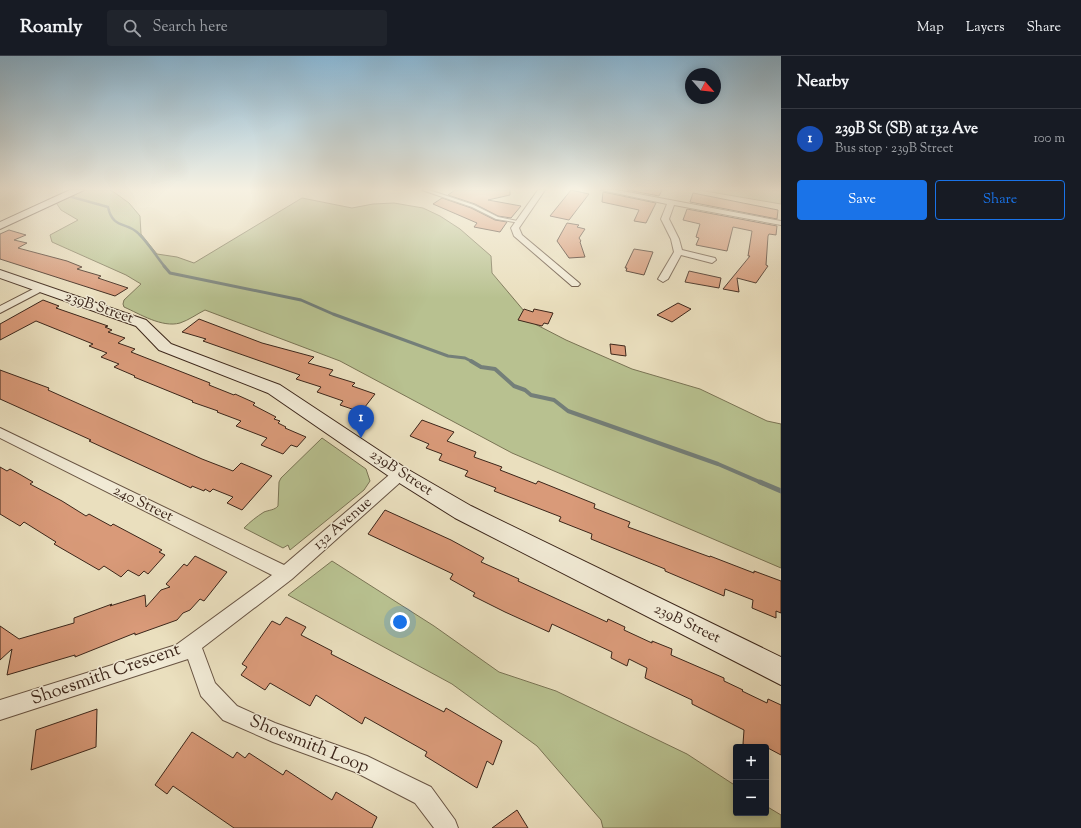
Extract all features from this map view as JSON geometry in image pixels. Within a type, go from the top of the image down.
[{"type":"street","points":[[517,226],[515,228],[518,236],[575,284]]},
{"type":"street","points":[[663,279],[678,252],[675,239],[669,226]]},
{"type":"street","points":[[678,252],[712,260]]},
{"type":"street","name":"239B Street","points":[[0,274],[141,323],[164,347],[274,389],[400,474],[463,512],[781,671]]},
{"type":"street","points":[[0,310],[41,288]]},
{"type":"street","name":"240 Street","points":[[0,433],[286,574]]},
{"type":"street","name":"132 Avenue","points":[[286,574],[400,474]]},
{"type":"street","name":"Shoesmith Crescent","points":[[0,710],[181,653],[286,574]]},
{"type":"street","name":"Shoesmith Loop","points":[[192,645],[208,689],[230,713],[273,732],[360,763],[422,795],[446,828]]},
{"type":"green space","points":[[67,226],[141,226],[141,234],[157,254],[177,257],[194,263],[255,226],[455,226],[491,256],[492,273],[535,324],[566,340],[632,369],[700,389],[767,421],[781,424],[781,568],[512,453],[340,361],[205,310],[180,323],[166,324],[151,320],[124,307],[123,304],[124,300],[141,284],[126,275],[52,242],[50,235]]},
{"type":"green space","points":[[322,438],[366,469],[370,481],[364,490],[290,550],[288,545],[283,548],[244,528],[264,512],[278,506],[279,482],[281,478]]},
{"type":"green space","points":[[332,561],[434,626],[499,672],[556,691],[687,754],[733,784],[733,816],[769,816],[769,808],[781,815],[781,828],[603,828],[601,820],[537,746],[452,684],[288,595]]},
{"type":"building","points":[[475,226],[504,226],[500,232],[474,227]]},
{"type":"building","points":[[565,226],[578,226],[577,227],[585,229],[579,238],[585,257],[569,258],[557,241]]},
{"type":"building","points":[[699,226],[777,226],[776,235],[769,234],[768,236],[766,265],[768,266],[756,283],[737,278],[739,292],[723,289],[750,256],[748,256],[752,231],[733,227],[727,251],[696,245],[699,238],[696,237]]},
{"type":"building","points":[[9,230],[26,235],[14,240],[27,243],[18,248],[67,261],[82,267],[77,269],[101,276],[98,278],[128,288],[115,296],[0,259],[0,234]]},
{"type":"building","points":[[634,249],[653,252],[644,275],[626,271],[627,268],[625,268]]},
{"type":"building","points":[[689,271],[721,278],[719,288],[685,282]]},
{"type":"building","points":[[43,300],[59,306],[56,308],[108,326],[105,327],[112,330],[108,332],[125,338],[118,343],[135,349],[131,352],[210,383],[209,385],[255,403],[253,405],[276,417],[274,419],[280,421],[278,423],[286,427],[285,428],[306,437],[297,447],[291,445],[283,454],[261,445],[267,438],[236,426],[241,421],[134,377],[135,376],[114,367],[119,364],[101,357],[107,353],[89,346],[93,344],[36,321],[0,340],[0,324]]},
{"type":"building","points":[[678,303],[691,309],[672,322],[657,315]]},
{"type":"building","points":[[524,309],[533,312],[534,309],[553,313],[548,324],[544,323],[542,326],[518,320]]},
{"type":"building","points":[[199,319],[262,343],[314,357],[308,363],[333,370],[329,375],[355,383],[352,386],[375,394],[361,412],[340,405],[343,401],[317,392],[321,387],[296,379],[300,375],[203,341],[206,339],[182,332]]},
{"type":"building","points":[[610,344],[625,346],[626,356],[611,354]]},
{"type":"building","points":[[0,370],[49,388],[48,390],[202,459],[233,471],[241,463],[272,476],[242,510],[227,503],[233,497],[213,489],[210,492],[205,489],[204,491],[192,486],[191,488],[89,441],[91,440],[0,399]]},
{"type":"building","points":[[422,420],[454,432],[447,441],[476,452],[474,457],[502,467],[500,470],[536,484],[538,481],[595,504],[594,508],[630,522],[628,527],[754,573],[754,571],[781,581],[781,613],[776,611],[776,618],[752,608],[753,600],[725,589],[724,596],[665,571],[665,569],[591,539],[592,534],[559,521],[561,517],[494,491],[496,488],[465,476],[468,471],[439,460],[442,454],[426,448],[429,444],[410,436]]},
{"type":"building","points":[[0,467],[7,471],[10,469],[21,475],[33,482],[30,484],[86,516],[89,514],[111,526],[113,524],[162,550],[159,552],[165,555],[148,574],[144,571],[139,576],[128,570],[121,577],[104,566],[99,570],[54,544],[56,542],[24,522],[20,526],[0,514]]},
{"type":"building","points":[[385,510],[451,540],[484,558],[481,562],[519,579],[518,581],[607,622],[608,619],[625,627],[624,630],[652,643],[652,641],[672,649],[671,655],[724,678],[724,681],[767,703],[768,699],[781,705],[781,755],[769,749],[769,744],[743,744],[744,730],[692,704],[692,700],[645,678],[647,668],[629,659],[627,666],[611,658],[612,652],[552,624],[549,632],[505,612],[473,596],[475,593],[450,579],[453,574],[368,534]]},
{"type":"building","points":[[195,556],[227,572],[204,601],[200,599],[190,610],[183,613],[177,620],[135,635],[135,633],[75,657],[75,655],[7,675],[12,649],[0,660],[0,626],[19,639],[74,623],[74,618],[112,604],[110,606],[145,595],[146,607],[161,590],[170,587],[166,584],[184,564],[187,566]]},
{"type":"building","points":[[286,617],[306,627],[301,635],[332,651],[331,654],[444,712],[446,708],[502,741],[493,765],[487,761],[477,788],[425,756],[427,752],[365,717],[362,724],[316,695],[310,706],[270,683],[265,690],[241,675],[247,667],[242,664],[272,621],[280,625]]},
{"type":"building","points":[[97,709],[96,747],[31,770],[36,730]]},
{"type":"building","points":[[192,732],[233,758],[237,752],[245,758],[249,753],[283,775],[286,770],[332,800],[336,792],[377,817],[372,828],[234,828],[173,786],[167,794],[155,785]]},
{"type":"building","points":[[517,810],[528,828],[492,828]]},
{"type":"waterway","points":[[126,226],[139,234],[165,267]]},
{"type":"waterway","points":[[164,266],[170,273],[301,300],[333,314],[448,356],[465,358],[471,361]]},
{"type":"waterway","points":[[471,361],[481,367],[495,369],[514,386],[525,390],[531,395],[554,400],[568,411],[718,464],[762,483]]},
{"type":"waterway","points":[[760,482],[781,491]]},
{"type":"place","name":"239B St (SB) at 132 Ave","points":[[361,438]]}]
